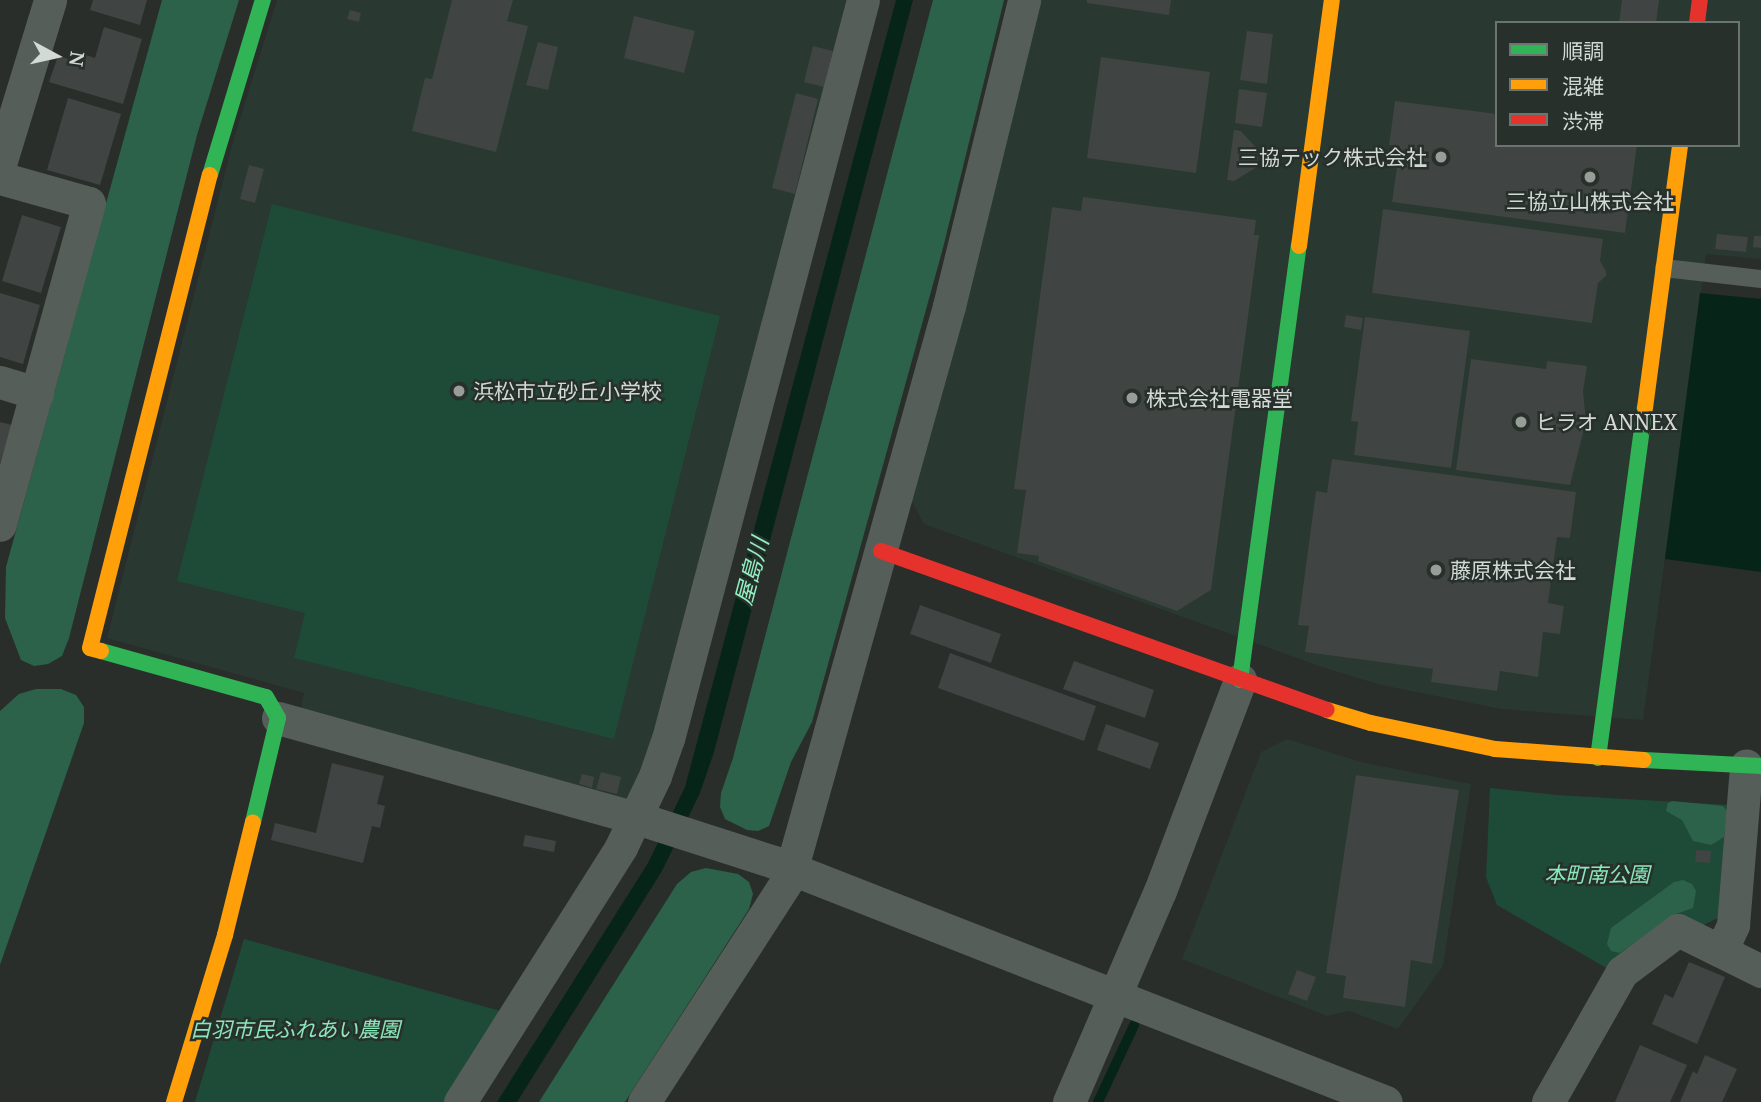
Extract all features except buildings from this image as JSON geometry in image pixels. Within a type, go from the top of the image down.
[{"type":"street","points":[[0,164],[50,0]]},
{"type":"street","points":[[174,1102],[225,935],[278,718],[266,697],[90,648],[219,141],[262,0]]},
{"type":"street","points":[[460,1102],[644,821],[863,0]]},
{"type":"street","points":[[645,1102],[792,869],[976,201],[1024,0]]},
{"type":"street","points":[[1069,1102],[1160,891],[1240,680],[1332,0]]},
{"type":"street","points":[[1697,21],[1700,0]]},
{"type":"street","points":[[1598,758],[1680,147]]},
{"type":"street","points":[[0,178],[89,203],[0,525]]},
{"type":"street","points":[[0,382],[37,393]]},
{"type":"street","points":[[881,551],[1240,680],[1370,723],[1495,749],[1598,758],[1753,766],[1733,925],[1721,951]]},
{"type":"street","points":[[278,718],[644,821],[792,869],[1386,1102]]},
{"type":"street","points":[[1548,1102],[1622,972],[1678,930],[1761,971]]},
{"type":"lane","points":[[1664,268],[1761,279]]},
{"type":"shaded area","points":[[162,0],[239,0],[197,135],[69,638],[62,656],[48,664],[34,666],[21,660],[5,618],[6,567]]},
{"type":"shaded area","name":"浜松市立砂丘小学校","points":[[277,0],[852,0],[657,736],[631,805],[300,712],[304,693],[107,638],[232,145]]},
{"type":"shaded area","points":[[933,0],[1004,0],[943,248],[812,722],[791,762],[769,826],[758,831],[747,830],[725,819],[720,807],[721,793],[733,758]]},
{"type":"shaded area","points":[[1039,0],[1761,0],[1761,259],[1706,254],[1643,720],[1501,709],[1381,685],[1322,667],[924,524],[910,498]]},
{"type":"shaded area","points":[[36,689],[61,689],[76,695],[84,707],[84,723],[0,965],[0,711],[19,694]]},
{"type":"shaded area","points":[[1287,739],[1361,762],[1471,784],[1443,966],[1398,1029],[1349,1011],[1327,1016],[1182,959],[1261,752]]},
{"type":"shaded area","points":[[1672,801],[1723,806],[1727,811],[1724,837],[1711,845],[1693,841],[1682,820],[1666,811],[1668,803]]},
{"type":"shaded area","points":[[706,868],[738,874],[749,882],[753,894],[749,909],[625,1102],[539,1102],[677,884],[691,872]]},
{"type":"shaded area","points":[[1683,880],[1692,884],[1696,891],[1693,908],[1676,914],[1620,953],[1611,951],[1607,944],[1611,928],[1674,882]]},
{"type":"green space","points":[[272,204],[720,316],[614,739],[294,658],[305,613],[177,581]]},
{"type":"green space","name":"本町南公園","points":[[1490,788],[1556,795],[1729,805],[1720,917],[1610,970],[1497,905],[1486,877]]},
{"type":"green space","name":"白羽市民ふれあい農園","points":[[244,939],[504,1012],[447,1102],[195,1102]]},
{"type":"water","name":"屋島川","points":[[896,0],[913,0],[714,752],[700,793],[662,871],[517,1102],[497,1102],[648,863],[685,787]]},
{"type":"water","points":[[1700,293],[1761,299],[1761,572],[1665,559]]},
{"type":"waterway","points":[[1098,1102],[1134,1025]]},
{"type":"traffic: fast","points":[[210,175],[263,0]]},
{"type":"traffic: fast","points":[[1240,680],[1299,246]]},
{"type":"traffic: fast","points":[[1598,758],[1645,408]]},
{"type":"traffic: fast","points":[[101,651],[266,697],[278,718],[253,822]]},
{"type":"traffic: fast","points":[[1644,760],[1761,766]]},
{"type":"traffic: slow","points":[[1299,246],[1332,0]]},
{"type":"traffic: slow","points":[[1645,408],[1680,147]]},
{"type":"traffic: slow","points":[[101,651],[90,648],[210,175]]},
{"type":"traffic: slow","points":[[1327,710],[1371,723],[1495,749],[1644,760]]},
{"type":"traffic: slow","points":[[174,1102],[225,935],[253,822]]},
{"type":"traffic: jam","points":[[1697,21],[1700,0]]},
{"type":"traffic: jam","points":[[881,551],[1327,710]]},
{"type":"place","name":"三協テック株式会社","points":[[1441,157]]},
{"type":"place","name":"三協立山株式会社","points":[[1590,177]]},
{"type":"place","name":"浜松市立砂丘小学校","points":[[459,391]]},
{"type":"place","name":"株式会社電器堂","points":[[1132,398]]},
{"type":"place","name":"ヒラオ ANNEX","points":[[1521,422]]},
{"type":"place","name":"藤原株式会社","points":[[1436,570]]}]
